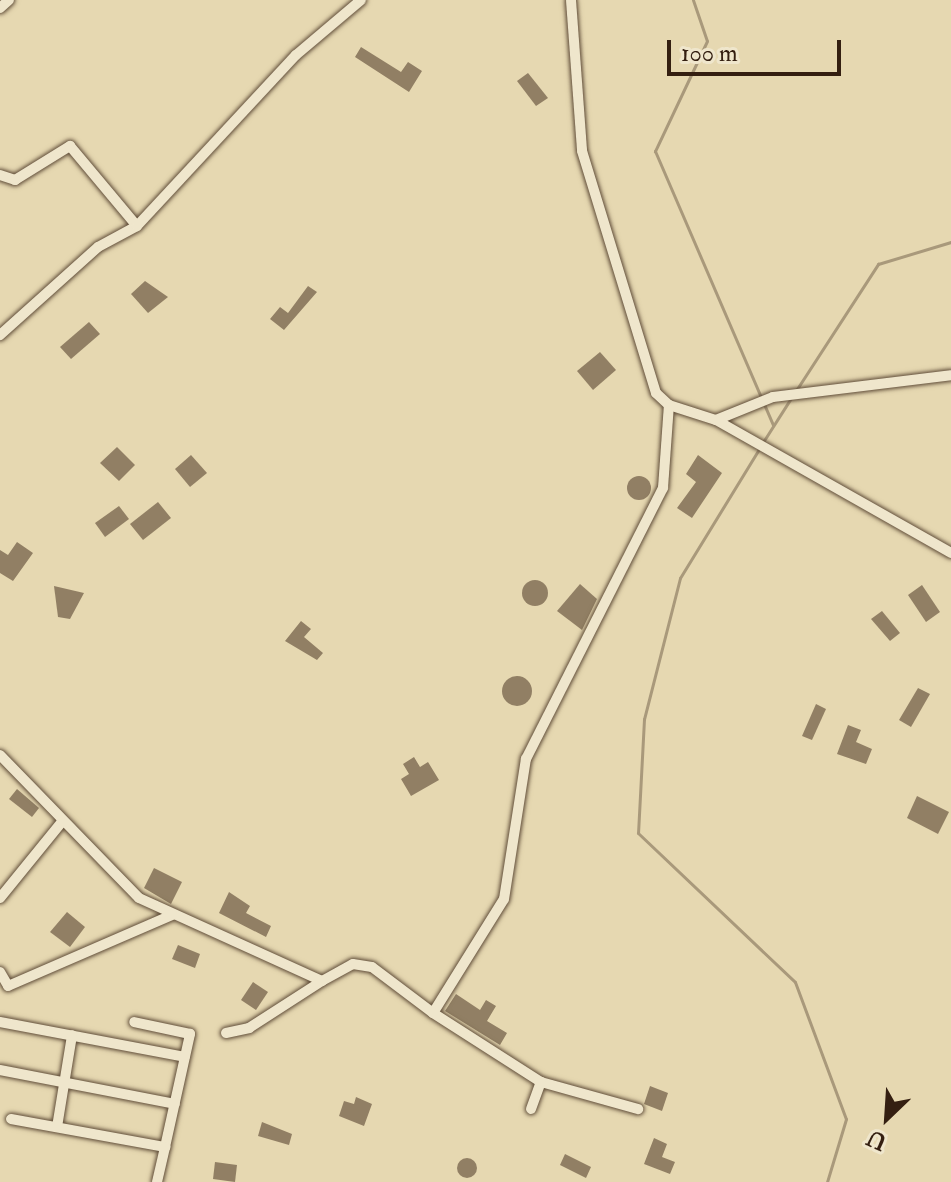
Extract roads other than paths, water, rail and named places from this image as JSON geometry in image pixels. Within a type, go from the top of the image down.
[{"type":"street","points":[[0,8],[9,0]]},
{"type":"street","points":[[0,335],[98,247],[137,226],[296,55],[361,0]]},
{"type":"street","points":[[433,1013],[504,899],[526,759],[663,488],[669,405],[640,355],[582,151],[571,0]]},
{"type":"street","points":[[0,175],[15,180],[70,146],[137,226]]},
{"type":"street","points":[[716,420],[760,401],[792,394],[951,375]]},
{"type":"street","points":[[669,405],[716,420],[951,553]]},
{"type":"street","points":[[0,755],[61,823],[139,898],[322,981]]},
{"type":"street","points":[[0,898],[61,823]]},
{"type":"street","points":[[0,972],[4,988],[172,915]]},
{"type":"street","points":[[226,1033],[249,1028],[322,981],[364,963],[433,1013],[541,1082],[638,1109]]},
{"type":"street","points":[[0,1022],[185,1057]]},
{"type":"street","points":[[134,1022],[190,1034],[157,1182]]},
{"type":"street","points":[[57,1127],[72,1035]]},
{"type":"street","points":[[0,1070],[175,1104]]},
{"type":"street","points":[[531,1109],[541,1082]]},
{"type":"street","points":[[11,1119],[165,1147]]},
{"type":"waterway","points":[[693,0],[707,41],[655,151],[773,425]]},
{"type":"waterway","points":[[795,392],[878,264],[951,242]]},
{"type":"waterway","points":[[763,442],[791,398]]},
{"type":"waterway","points":[[759,449],[680,578],[644,719],[638,833],[795,982],[846,1119],[827,1182]]}]
